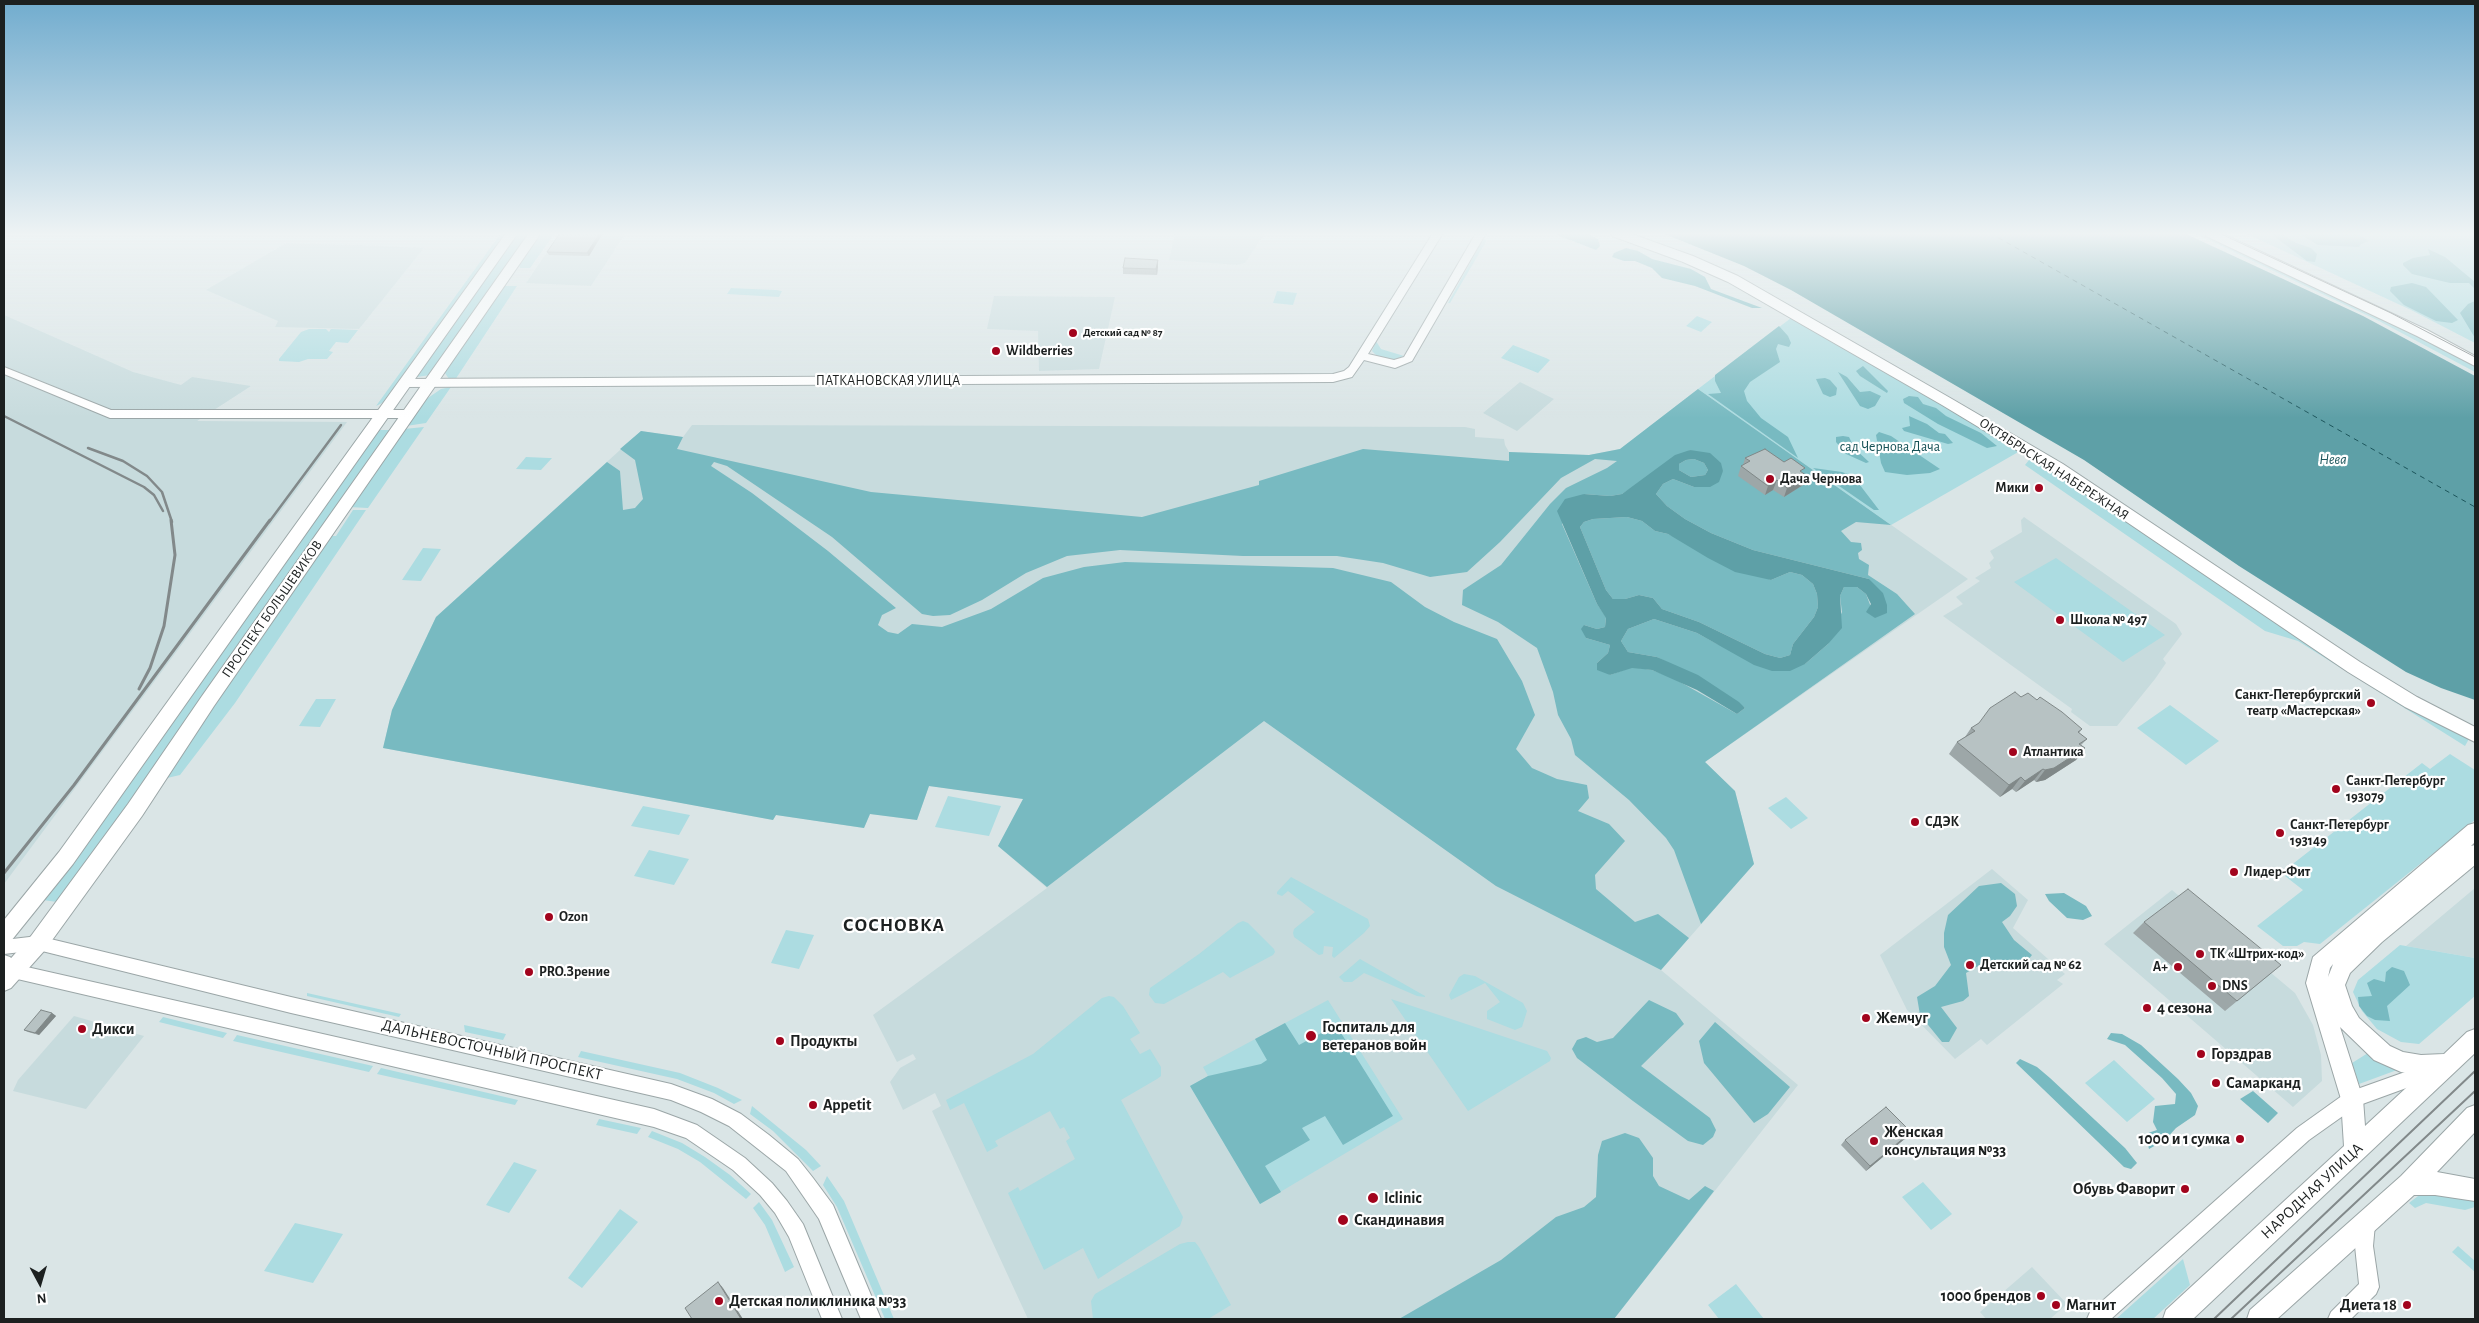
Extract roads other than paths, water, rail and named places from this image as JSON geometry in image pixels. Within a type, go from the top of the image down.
[{"type":"main road","name":"ПРОСПЕКТ БОЛЬШЕВИКОВ","points":[[4,935],[66,858],[468,295]]},
{"type":"main road","name":"ПРОСПЕКТ БОЛЬШЕВИКОВ","points":[[7,971],[38,943],[134,810],[492,295]]},
{"type":"main road","name":"ОКТЯБРЬСКАЯ НАБЕРЕЖНАЯ","points":[[1762,295],[2058,468],[2354,667],[2411,702],[2475,735]]},
{"type":"main road","name":"ОКТЯБРЬСКАЯ НАБЕРЕЖНАЯ","points":[[1776,295],[2034,444],[2361,662],[2475,727]]},
{"type":"main road","points":[[2343,295],[2405,324],[2475,362]]},
{"type":"main road","points":[[2365,295],[2475,350]]},
{"type":"main road","points":[[2356,1148],[2352,1099],[2319,998],[2316,983],[2320,964],[2475,831]]},
{"type":"main road","points":[[2450,1064],[2421,1065],[2401,1062],[2382,1053],[2351,1025],[2342,1010],[2335,985],[2342,968],[2375,936],[2475,853]]},
{"type":"main road","name":"НАРОДНАЯ УЛИЦА","points":[[2175,1319],[2356,1148],[2450,1064],[2475,1039]]},
{"type":"main road","points":[[2259,1319],[2409,1184],[2475,1116]]},
{"type":"main road","points":[[2409,1184],[2435,1183],[2475,1190]]},
{"type":"street","name":"ПАТКАНОВСКАЯ УЛИЦА","points":[[405,383],[1333,378],[1348,374],[1362,356],[1400,295]]},
{"type":"street","points":[[1362,356],[1395,364],[1408,359],[1444,295]]},
{"type":"street","points":[[4,370],[110,414],[409,414]]},
{"type":"street","name":"ДАЛЬНЕВОСТОЧНЫЙ ПРОСПЕКТ","points":[[4,947],[38,943],[291,1005],[671,1092],[706,1105],[735,1120],[763,1141],[792,1165],[807,1184],[826,1212],[871,1319]]},
{"type":"street","name":"ДАЛЬНЕВОСТОЧНЫЙ ПРОСПЕКТ","points":[[7,971],[654,1118],[691,1132],[714,1145],[739,1164],[766,1189],[781,1207],[796,1231],[832,1319]]},
{"type":"street","points":[[2096,1319],[2303,1134],[2352,1099],[2450,1064]]},
{"type":"street","points":[[2338,1319],[2369,1287],[2364,1246],[2366,1224]]},
{"type":"water","name":"Нева","points":[[1799,295],[2317,295],[2363,316],[2475,376],[2475,700],[2441,688],[2406,672],[2239,566],[2084,460]]},
{"type":"water","points":[[1690,450],[1710,453],[1721,463],[1723,471],[1719,482],[1710,487],[1694,487],[1673,479],[1663,484],[1656,494],[1667,506],[1685,519],[1711,533],[1753,550],[1869,579],[1883,593],[1887,605],[1887,613],[1875,618],[1866,612],[1871,604],[1866,594],[1857,587],[1844,587],[1840,596],[1842,628],[1828,644],[1805,664],[1790,671],[1772,671],[1754,665],[1697,633],[1654,619],[1628,629],[1621,641],[1628,652],[1657,657],[1698,675],[1745,708],[1737,714],[1697,690],[1652,670],[1632,668],[1610,675],[1597,670],[1597,663],[1608,653],[1610,645],[1586,638],[1581,629],[1584,625],[1597,629],[1605,627],[1606,618],[1597,604],[1557,511],[1565,499],[1584,494],[1610,496],[1622,494],[1675,455]],"holes":[[[1694,459],[1704,463],[1708,470],[1705,475],[1691,477],[1679,470],[1679,464],[1686,460]],[[1627,517],[1642,521],[1655,531],[1668,534],[1735,572],[1771,580],[1790,572],[1802,575],[1813,584],[1817,594],[1818,607],[1814,617],[1793,644],[1790,655],[1780,658],[1765,654],[1699,622],[1662,609],[1653,598],[1639,595],[1625,599],[1613,599],[1606,590],[1580,527],[1584,522],[1593,519]]]},
{"type":"tram line","points":[[2352,295],[2475,357]]},
{"type":"tram line","points":[[2214,1319],[2475,1071]]},
{"type":"tram line","points":[[2231,1319],[2475,1091]]},
{"type":"railway","points":[[4,416],[144,487],[154,495],[163,511]]},
{"type":"railway","points":[[269,522],[341,425]]},
{"type":"railway","points":[[88,448],[123,461],[147,476],[162,492],[172,522]]},
{"type":"railway","points":[[139,689],[150,668],[164,626],[175,555],[171,520]]},
{"type":"railway","points":[[4,873],[74,785],[270,520]]},
{"type":"place","name":"Детский сад № 87","points":[[1073,333]]},
{"type":"place","name":"Wildberries","points":[[996,351]]},
{"type":"place","name":"Дача Чернова","points":[[1770,479]]},
{"type":"place","name":"Мики","points":[[2039,488]]},
{"type":"place","name":"Школа № 497","points":[[2060,620]]},
{"type":"place","name":"Санкт-Петербургский театр «Мастерская»","points":[[2371,703]]},
{"type":"place","name":"Атлантика","points":[[2013,752]]},
{"type":"place","name":"Санкт-Петербург 193079","points":[[2336,789]]},
{"type":"place","name":"СДЭК","points":[[1915,822]]},
{"type":"place","name":"Санкт-Петербург 193149","points":[[2280,833]]},
{"type":"place","name":"Лидер-Фит","points":[[2234,872]]},
{"type":"place","name":"Ozon","points":[[549,917]]},
{"type":"place","name":"ТК «Штрих-код»","points":[[2200,954]]},
{"type":"place","name":"Детский сад № 62","points":[[1970,965]]},
{"type":"place","name":"А+","points":[[2178,967]]},
{"type":"place","name":"PRO.Зрение","points":[[529,972]]},
{"type":"place","name":"DNS","points":[[2212,986]]},
{"type":"place","name":"4 сезона","points":[[2147,1008]]},
{"type":"place","name":"Жемчуг","points":[[1866,1018]]},
{"type":"place","name":"Дикси","points":[[82,1029]]},
{"type":"place","name":"Госпиталь для ветеранов войн","points":[[1311,1036]]},
{"type":"place","name":"Продукты","points":[[780,1041]]},
{"type":"place","name":"Горздрав","points":[[2201,1054]]},
{"type":"place","name":"Самарканд","points":[[2216,1083]]},
{"type":"place","name":"Appetit","points":[[813,1105]]},
{"type":"place","name":"1000 и 1 сумка","points":[[2240,1139]]},
{"type":"place","name":"Женская консультация №33","points":[[1874,1141]]},
{"type":"place","name":"Обувь Фаворит","points":[[2185,1189]]},
{"type":"place","name":"Iclinic","points":[[1373,1198]]},
{"type":"place","name":"Скандинавия","points":[[1343,1220]]},
{"type":"place","name":"1000 брендов","points":[[2041,1296]]},
{"type":"place","name":"Детская поликлиника №33","points":[[719,1301]]},
{"type":"place","name":"Магнит","points":[[2056,1305]]},
{"type":"place","name":"Диета 18","points":[[2407,1305]]},
{"type":"district","name":"СОСНОВКА","points":[[894,925]]},
{"type":"park label","name":"сад Чернова Дача","points":[[1890,447]]}]
